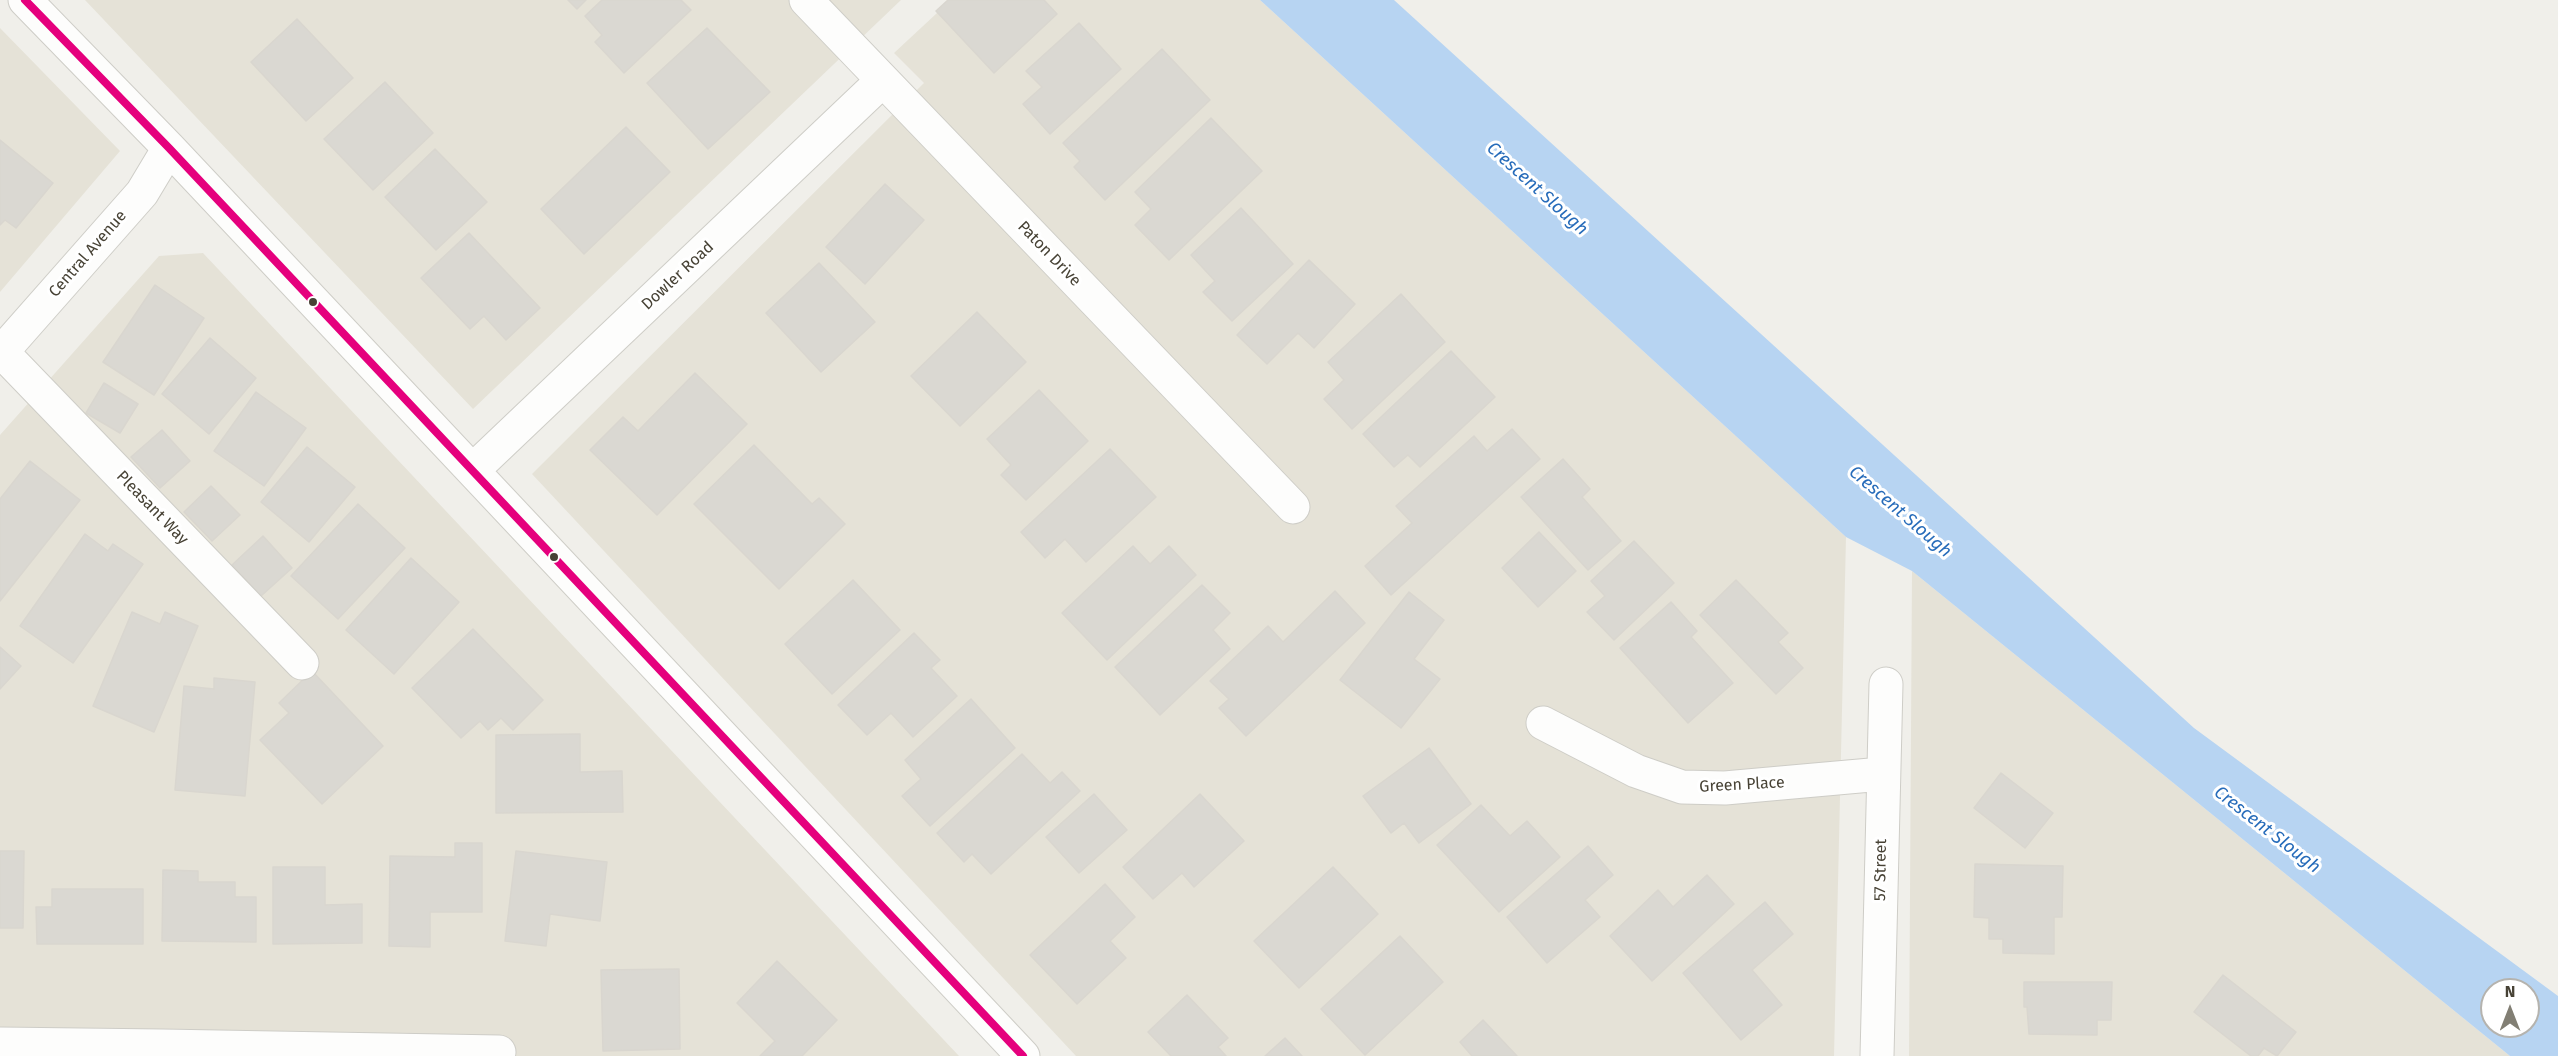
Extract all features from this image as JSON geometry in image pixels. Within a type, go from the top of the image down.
[{"type":"street","points":[[25,0],[169,148],[1023,1056]]},
{"type":"street","name":"Paton Drive","points":[[806,0],[1293,507]]},
{"type":"street","name":"Dowler Road","points":[[472,470],[882,81]]},
{"type":"street","name":"Central Avenue","points":[[1,353],[142,193],[169,148]]},
{"type":"street","name":"Pleasant Way","points":[[1,353],[302,663]]},
{"type":"street","name":"57 Street","points":[[1877,1056],[1882,774],[1886,684]]},
{"type":"street","name":"Green Place","points":[[1543,723],[1636,771],[1682,787],[1725,788],[1882,774]]},
{"type":"street","points":[[0,1044],[162,1051],[499,1052]]},
{"type":"shaded area","points":[[85,0],[901,0],[473,409]]},
{"type":"shaded area","points":[[951,0],[1260,0],[1846,537],[1834,1056],[1076,1056],[532,474],[924,83],[894,53]]},
{"type":"shaded area","points":[[0,28],[120,151],[0,292]]},
{"type":"shaded area","points":[[203,253],[959,1056],[0,1056],[0,435],[159,256]]},
{"type":"shaded area","points":[[1912,571],[2480,1032],[2480,1038],[2488,1038],[2510,1056],[1909,1056]]},
{"type":"water","name":"Crescent Slough","points":[[1260,0],[1394,0],[2194,728],[2534,978],[2480,978],[2480,1032],[1912,571],[1846,537]]},
{"type":"water","points":[[2540,983],[2558,996],[2558,1056],[2510,1056],[2488,1038],[2540,1038]]},
{"type":"building","points":[[568,0],[586,0],[577,9]]},
{"type":"building","points":[[602,0],[681,0],[691,10],[624,73],[595,42],[602,35],[585,16]]},
{"type":"building","points":[[948,0],[1044,0],[1057,14],[994,73],[936,11]]},
{"type":"building","points":[[297,19],[353,78],[306,121],[251,62]]},
{"type":"building","points":[[1079,23],[1121,69],[1050,134],[1023,104],[1042,87],[1026,71]]},
{"type":"building","points":[[707,28],[770,92],[708,149],[647,83]]},
{"type":"building","points":[[1162,49],[1210,100],[1105,200],[1074,167],[1080,161],[1063,143]]},
{"type":"building","points":[[385,82],[433,133],[373,190],[324,139]]},
{"type":"building","points":[[1211,118],[1262,171],[1169,260],[1135,225],[1151,209],[1135,192]]},
{"type":"building","points":[[626,127],[670,172],[584,254],[541,209]]},
{"type":"building","points":[[0,140],[53,183],[16,228],[5,220],[0,225]]},
{"type":"building","points":[[435,149],[487,202],[436,250],[385,197]]},
{"type":"building","points":[[885,184],[924,220],[865,284],[826,247]]},
{"type":"building","points":[[1241,208],[1293,264],[1232,321],[1203,292],[1215,281],[1191,255]]},
{"type":"building","points":[[469,233],[540,308],[506,340],[484,316],[470,329],[421,278]]},
{"type":"building","points":[[1309,260],[1355,304],[1314,348],[1298,333],[1267,364],[1237,335]]},
{"type":"building","points":[[819,263],[875,322],[821,372],[766,313]]},
{"type":"building","points":[[155,285],[204,318],[154,395],[103,362]]},
{"type":"building","points":[[1401,294],[1445,342],[1352,429],[1324,399],[1344,380],[1328,362]]},
{"type":"building","points":[[977,312],[1026,362],[960,426],[911,376]]},
{"type":"building","points":[[210,338],[256,378],[209,434],[162,394]]},
{"type":"building","points":[[1451,351],[1495,397],[1420,467],[1408,455],[1394,467],[1363,434]]},
{"type":"building","points":[[695,373],[747,424],[657,515],[590,450],[623,417],[638,431]]},
{"type":"building","points":[[104,383],[138,404],[120,433],[86,413]]},
{"type":"building","points":[[1039,390],[1088,441],[1026,500],[1001,475],[1011,465],[987,439]]},
{"type":"building","points":[[256,392],[306,428],[264,486],[214,451]]},
{"type":"building","points":[[1512,429],[1540,459],[1391,595],[1365,566],[1412,523],[1396,506],[1474,436],[1487,451]]},
{"type":"building","points":[[162,430],[190,461],[160,488],[131,457]]},
{"type":"building","points":[[754,445],[812,504],[819,498],[845,524],[779,589],[694,504]]},
{"type":"building","points":[[307,447],[355,487],[309,542],[261,502]]},
{"type":"building","points":[[1110,449],[1156,497],[1086,562],[1065,539],[1045,558],[1021,532]]},
{"type":"building","points":[[1563,459],[1590,489],[1582,497],[1621,541],[1588,570],[1521,497]]},
{"type":"building","points":[[30,461],[80,500],[0,601],[0,499]]},
{"type":"building","points":[[211,486],[240,515],[212,541],[184,512]]},
{"type":"building","points":[[358,504],[405,548],[338,619],[291,576]]},
{"type":"building","points":[[1539,532],[1576,571],[1538,607],[1502,568]]},
{"type":"building","points":[[85,534],[108,551],[113,544],[143,564],[73,663],[20,626]]},
{"type":"building","points":[[263,536],[292,568],[261,596],[232,565]]},
{"type":"building","points":[[1634,541],[1674,583],[1614,640],[1587,612],[1605,596],[1591,581]]},
{"type":"building","points":[[1133,546],[1150,564],[1169,546],[1196,575],[1107,660],[1062,613]]},
{"type":"building","points":[[411,558],[459,602],[394,674],[346,630]]},
{"type":"building","points":[[853,580],[900,630],[832,694],[785,644]]},
{"type":"building","points":[[1736,580],[1788,633],[1778,642],[1803,668],[1776,694],[1700,615]]},
{"type":"building","points":[[1202,585],[1230,613],[1213,630],[1230,649],[1160,715],[1115,667]]},
{"type":"building","points":[[1335,591],[1365,623],[1246,736],[1219,708],[1229,699],[1210,681],[1268,626],[1283,642]]},
{"type":"building","points":[[1409,592],[1444,620],[1414,659],[1440,679],[1401,728],[1340,680]]},
{"type":"building","points":[[1671,602],[1697,631],[1691,637],[1733,683],[1688,723],[1620,648]]},
{"type":"building","points":[[132,612],[160,624],[165,612],[198,626],[154,732],[93,706]]},
{"type":"building","points":[[473,629],[543,700],[513,730],[501,718],[488,730],[480,721],[461,738],[412,688]]},
{"type":"building","points":[[914,633],[940,660],[931,668],[957,696],[913,737],[891,713],[867,735],[838,705]]},
{"type":"building","points":[[0,647],[21,666],[0,689]]},
{"type":"building","points":[[312,671],[383,746],[322,804],[260,740],[289,713],[279,703]]},
{"type":"building","points":[[214,678],[255,682],[245,796],[175,790],[184,686],[214,689]]},
{"type":"building","points":[[971,699],[1015,748],[930,826],[902,796],[921,779],[905,760]]},
{"type":"building","points":[[580,734],[580,772],[622,771],[623,812],[496,813],[496,735]]},
{"type":"building","points":[[1429,748],[1471,804],[1419,843],[1404,823],[1391,833],[1363,796]]},
{"type":"building","points":[[1022,754],[1050,783],[1062,772],[1080,791],[991,874],[972,854],[964,862],[937,833]]},
{"type":"building","points":[[2001,773],[2053,813],[2025,848],[1974,808]]},
{"type":"building","points":[[1094,794],[1127,830],[1079,873],[1046,837]]},
{"type":"building","points":[[1200,794],[1244,841],[1194,887],[1182,873],[1153,899],[1123,867]]},
{"type":"building","points":[[1481,805],[1510,836],[1527,821],[1560,857],[1499,912],[1437,845]]},
{"type":"building","points":[[455,843],[482,843],[482,912],[430,912],[430,947],[389,946],[390,856],[455,857]]},
{"type":"building","points":[[1588,846],[1613,875],[1585,900],[1600,917],[1547,963],[1507,917]]},
{"type":"building","points":[[0,851],[24,851],[23,928],[0,928]]},
{"type":"building","points":[[516,851],[607,862],[600,921],[550,914],[546,946],[505,941]]},
{"type":"building","points":[[1975,864],[2063,866],[2062,917],[2054,917],[2054,954],[2003,953],[2003,939],[1989,939],[1989,918],[1974,917]]},
{"type":"building","points":[[273,867],[325,867],[325,905],[362,904],[362,943],[273,944]]},
{"type":"building","points":[[1333,867],[1378,914],[1299,988],[1254,941]]},
{"type":"building","points":[[163,870],[198,871],[198,882],[235,882],[235,897],[256,897],[256,942],[162,941]]},
{"type":"building","points":[[1707,875],[1734,904],[1652,981],[1610,936],[1658,890],[1673,907]]},
{"type":"building","points":[[1105,884],[1135,917],[1110,941],[1126,958],[1077,1004],[1030,955]]},
{"type":"building","points":[[52,889],[143,889],[143,944],[37,944],[36,907],[52,907]]},
{"type":"building","points":[[1765,902],[1793,934],[1752,970],[1782,1005],[1741,1040],[1683,973]]},
{"type":"building","points":[[1400,936],[1443,982],[1365,1055],[1321,1009]]},
{"type":"building","points":[[777,961],[837,1020],[802,1056],[760,1056],[775,1041],[737,1003]]},
{"type":"building","points":[[679,969],[680,1049],[603,1051],[601,970]]},
{"type":"building","points":[[2223,975],[2296,1032],[2277,1056],[2264,1048],[2258,1056],[2251,1056],[2194,1012]]},
{"type":"building","points":[[2024,982],[2112,982],[2111,1020],[2097,1020],[2097,1035],[2029,1034],[2027,1007],[2024,1007]]},
{"type":"building","points":[[1187,995],[1228,1038],[1218,1047],[1226,1056],[1171,1056],[1148,1032]]},
{"type":"building","points":[[1483,1020],[1517,1056],[1472,1056],[1460,1042]]},
{"type":"building","points":[[1285,1038],[1302,1056],[1265,1056]]},
{"type":"transit line","points":[[25,0],[169,148],[1023,1056]]}]
